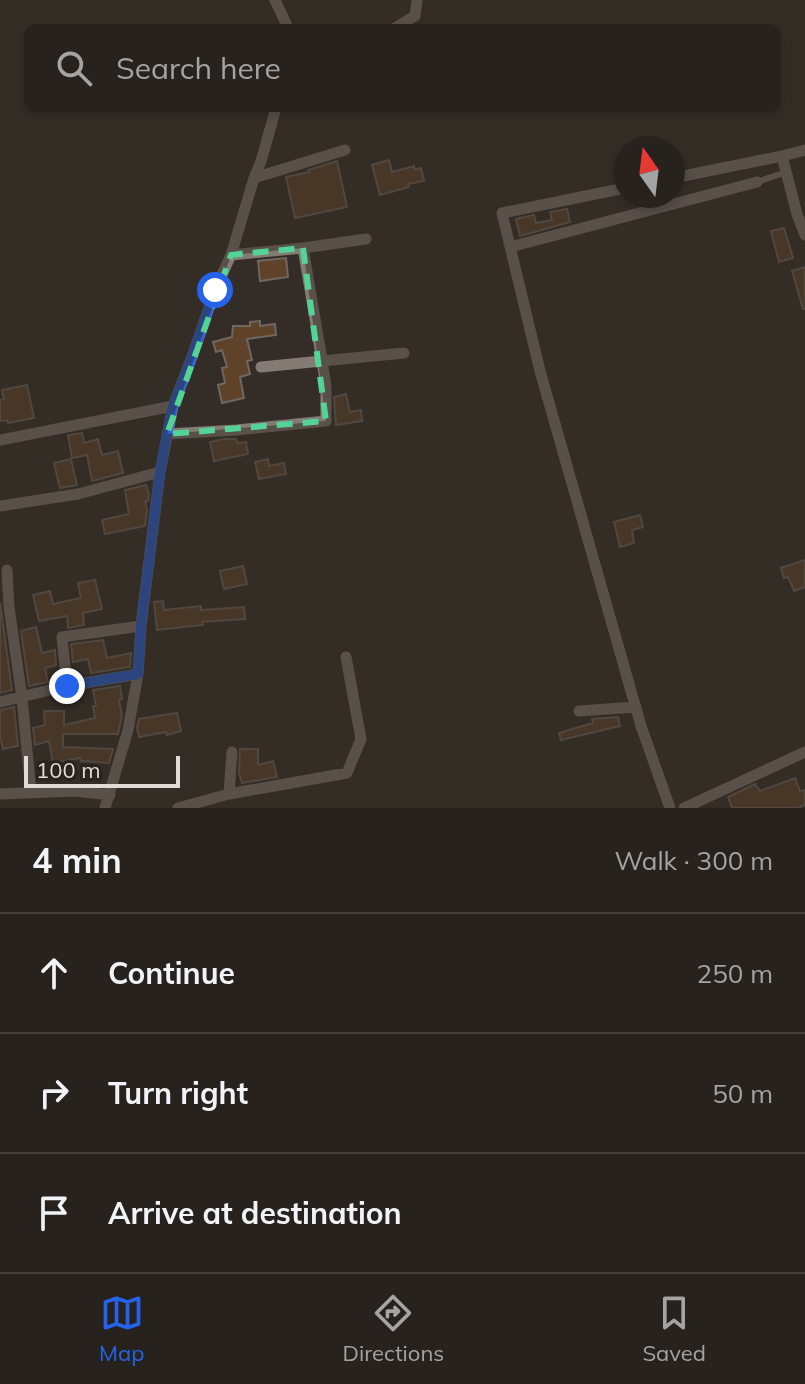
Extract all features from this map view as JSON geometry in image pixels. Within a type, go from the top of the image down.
[{"type":"street","points":[[275,0],[286,24]]},
{"type":"street","points":[[402,24],[415,16],[417,0]]},
{"type":"street","points":[[105,808],[128,730],[138,674],[160,472],[173,406],[231,255],[275,112]]},
{"type":"street","points":[[254,178],[345,150]]},
{"type":"street","points":[[685,176],[805,150]]},
{"type":"street","points":[[782,156],[805,235]]},
{"type":"street","points":[[685,197],[757,182]]},
{"type":"street","points":[[613,190],[502,213],[540,371],[636,707],[670,808]]},
{"type":"street","points":[[510,247],[644,208]]},
{"type":"street","points":[[231,255],[366,239]]},
{"type":"street","points":[[167,434],[326,421],[326,387],[303,248]]},
{"type":"street","points":[[261,367],[404,353]]},
{"type":"street","points":[[0,440],[173,406]]},
{"type":"street","points":[[0,506],[78,494],[160,472]]},
{"type":"street","points":[[7,570],[31,792]]},
{"type":"street","points":[[67,686],[62,637],[141,626]]},
{"type":"street","points":[[178,808],[209,804],[229,794],[347,773],[361,739],[346,657]]},
{"type":"street","points":[[0,702],[138,674]]},
{"type":"street","points":[[579,711],[636,707]]},
{"type":"street","points":[[229,794],[232,752]]},
{"type":"street","points":[[684,808],[805,752]]},
{"type":"street","points":[[0,794],[75,791],[110,795]]},
{"type":"lane","points":[[757,182],[786,172]]},
{"type":"highlighted area","points":[[303,248],[326,421],[167,434],[231,255]]},
{"type":"building","points":[[389,160],[392,172],[414,166],[414,169],[421,168],[424,181],[380,195],[372,165]]},
{"type":"building","points":[[337,161],[347,207],[295,218],[286,177]]},
{"type":"building","points":[[567,209],[570,222],[520,236],[516,219],[534,215],[536,223],[552,220],[550,212]]},
{"type":"building","points":[[784,228],[793,258],[779,262],[771,231]]},
{"type":"building","points":[[286,258],[288,277],[260,281],[258,261]]},
{"type":"building","points":[[805,267],[805,309],[803,309],[792,271]]},
{"type":"building","points":[[260,321],[260,326],[275,324],[276,335],[247,339],[252,360],[247,361],[250,374],[240,377],[244,398],[222,403],[218,385],[225,383],[222,368],[227,367],[222,350],[216,352],[213,342],[232,337],[233,326],[250,326],[250,322]]},
{"type":"building","points":[[27,385],[34,418],[8,423],[7,420],[0,421],[0,400],[4,399],[2,390]]},
{"type":"building","points":[[346,394],[350,412],[361,410],[362,421],[336,425],[334,397]]},
{"type":"building","points":[[82,433],[84,443],[98,439],[102,455],[118,451],[123,473],[92,481],[87,455],[72,458],[68,435]]},
{"type":"building","points":[[224,439],[246,442],[248,454],[214,461],[210,442]]},
{"type":"building","points":[[71,459],[77,485],[60,488],[54,463]]},
{"type":"building","points":[[268,459],[269,466],[284,463],[286,474],[259,479],[255,462]]},
{"type":"building","points":[[146,485],[149,495],[148,501],[145,501],[145,526],[105,534],[102,520],[129,514],[125,490]]},
{"type":"building","points":[[640,515],[643,527],[632,530],[634,543],[620,547],[614,522]]},
{"type":"building","points":[[805,560],[805,587],[794,591],[781,568]]},
{"type":"building","points":[[243,566],[247,584],[224,589],[220,571]]},
{"type":"building","points":[[95,580],[102,609],[83,613],[84,625],[68,628],[67,616],[39,621],[33,595],[50,591],[53,604],[81,598],[78,583]]},
{"type":"building","points":[[163,601],[164,610],[201,606],[201,610],[244,607],[245,619],[157,630],[154,602]]},
{"type":"building","points":[[0,602],[12,690],[0,693]]},
{"type":"building","points":[[36,627],[42,653],[55,650],[56,665],[45,668],[48,682],[29,686],[21,631]]},
{"type":"building","points":[[103,640],[107,658],[131,653],[130,667],[91,673],[88,659],[73,662],[71,644]]},
{"type":"building","points":[[120,686],[122,716],[118,734],[63,734],[63,747],[113,749],[109,763],[81,761],[80,758],[53,763],[49,741],[35,745],[33,728],[45,725],[44,711],[64,711],[64,725],[95,718],[93,690]]},
{"type":"building","points":[[14,707],[18,746],[3,749],[0,710]]},
{"type":"building","points":[[177,713],[181,731],[139,737],[139,719]]},
{"type":"building","points":[[618,717],[620,726],[561,740],[559,733],[593,723],[592,719]]},
{"type":"building","points":[[240,749],[258,749],[258,765],[273,761],[277,777],[242,783],[239,773]]},
{"type":"building","points":[[795,778],[800,791],[805,790],[805,805],[797,808],[732,808],[728,797],[755,784],[760,791]]},
{"type":"route","points":[[67,686],[138,674],[141,626],[167,434],[173,406],[215,290]]}]
